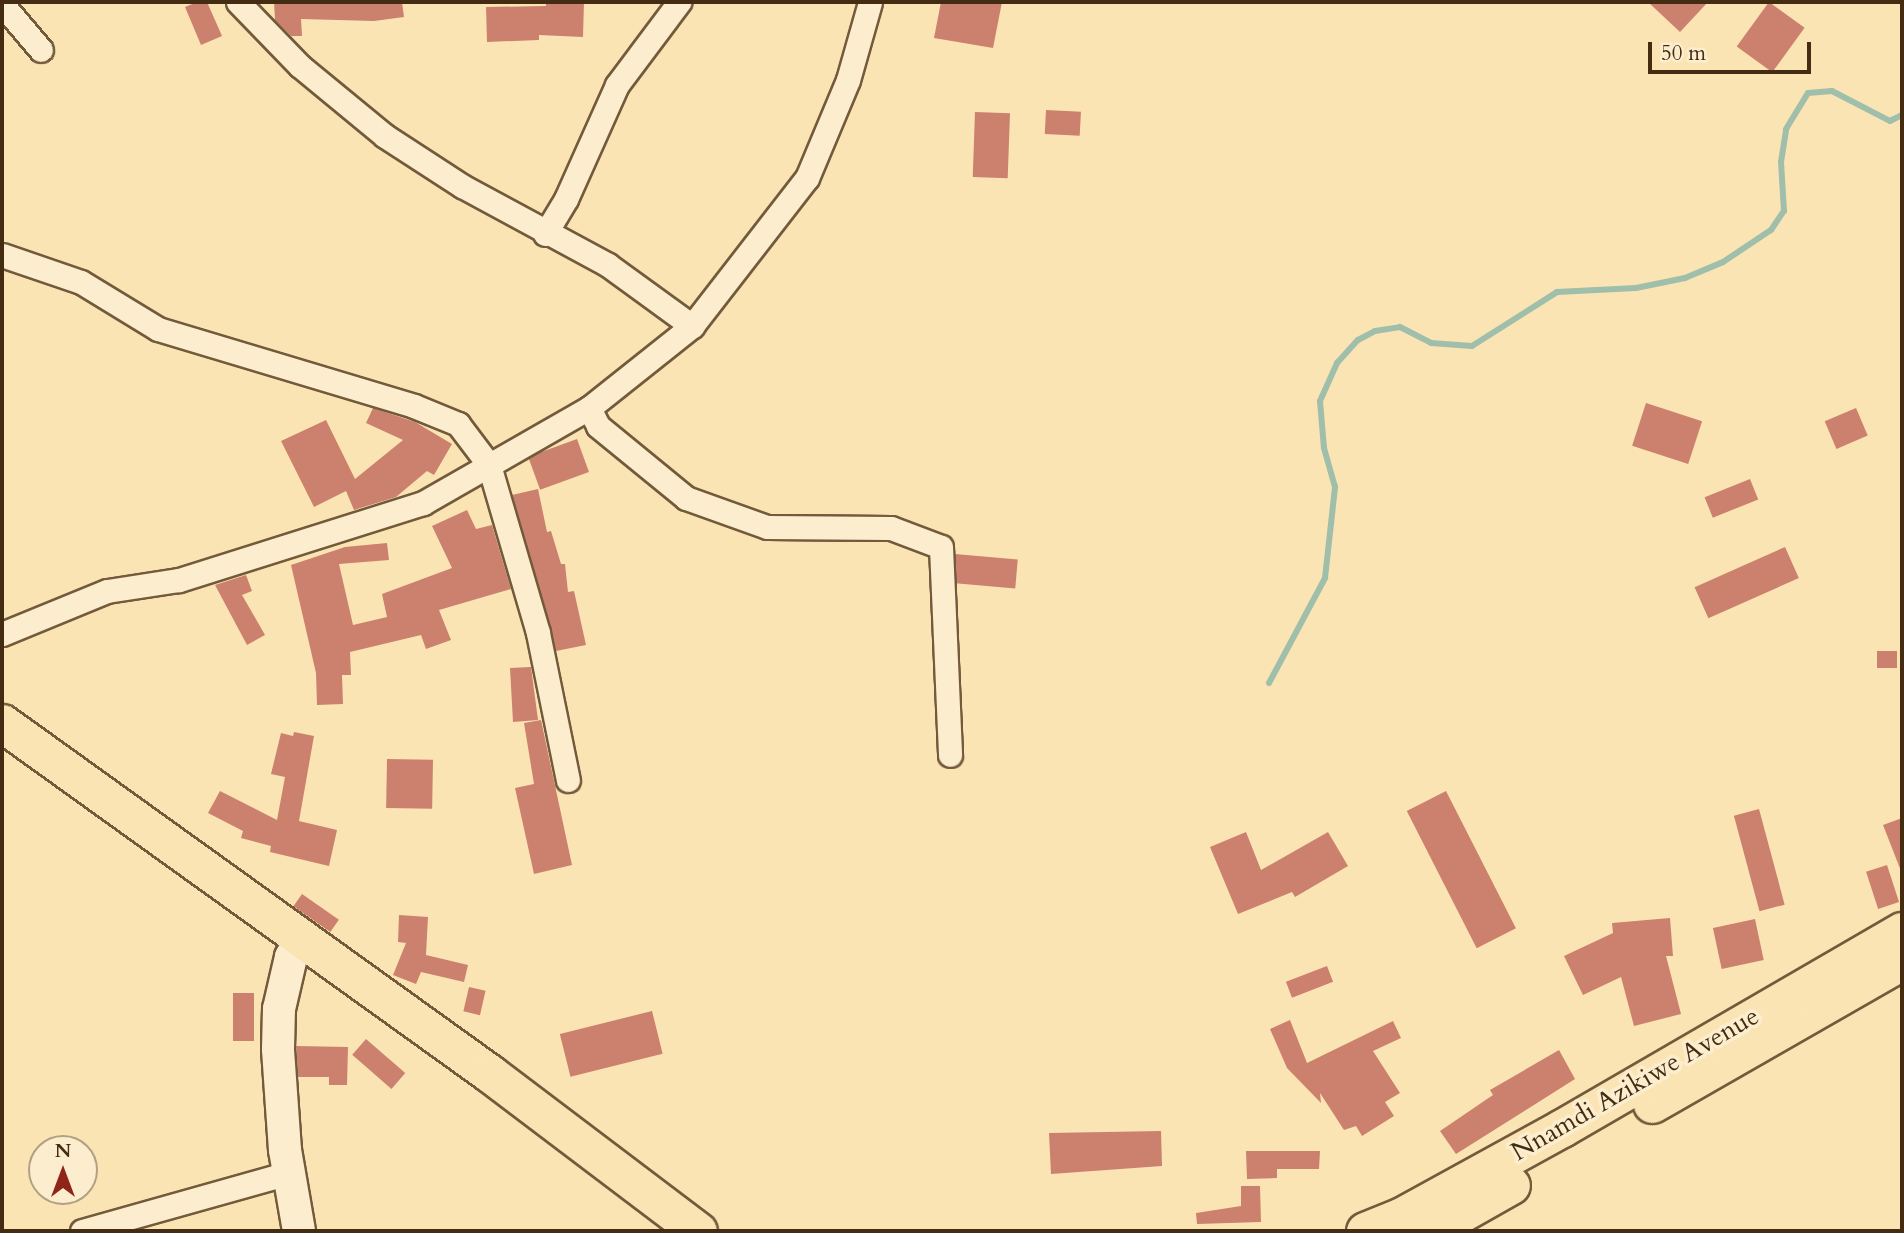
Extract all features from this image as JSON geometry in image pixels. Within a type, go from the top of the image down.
[{"type":"main road","points":[[2,723],[665,1231]]},
{"type":"main road","points":[[2,753],[297,947],[698,1231]]},
{"type":"main road","name":"Nnamdi Azikiwe Avenue","points":[[1365,1231],[1400,1217],[1562,1128],[1902,931]]},
{"type":"main road","name":"Nnamdi Azikiwe Avenue","points":[[1430,1231],[1902,961]]},
{"type":"street","points":[[238,2],[300,66],[385,136],[545,234],[608,265],[665,302],[692,326]]},
{"type":"street","points":[[545,234],[566,199],[617,85],[680,2]]},
{"type":"street","points":[[2,634],[107,591],[179,580],[422,503],[589,408],[692,326],[807,178],[848,80],[870,2]]},
{"type":"street","points":[[2,4],[41,50]]},
{"type":"street","points":[[2,255],[81,282],[158,329],[414,406],[458,424],[489,465],[538,633],[568,780]]},
{"type":"street","points":[[589,408],[598,426],[685,498],[767,527],[891,528],[941,548],[950,755]]},
{"type":"street","points":[[297,947],[279,1009],[278,1049],[289,1173],[299,1231]]},
{"type":"street","points":[[82,1231],[289,1173]]},
{"type":"building","points":[[197,2],[207,2],[222,36],[201,45],[185,7]]},
{"type":"building","points":[[274,2],[402,2],[404,17],[374,21],[301,19],[302,36],[291,36],[275,20]]},
{"type":"building","points":[[546,2],[584,2],[583,37],[539,35],[539,40],[487,42],[486,7],[546,6]]},
{"type":"building","points":[[941,2],[1002,2],[993,48],[934,38]]},
{"type":"building","points":[[1648,2],[1708,2],[1680,32]]},
{"type":"building","points":[[1769,2],[1805,28],[1772,72],[1737,46]]},
{"type":"building","points":[[1046,110],[1081,112],[1080,136],[1045,134]]},
{"type":"building","points":[[975,112],[1010,113],[1008,178],[973,177]]},
{"type":"building","points":[[1646,403],[1702,421],[1688,464],[1632,446]]},
{"type":"building","points":[[373,408],[415,422],[452,444],[434,475],[427,471],[396,497],[354,510],[346,491],[314,507],[281,441],[326,420],[355,479],[403,440],[366,423]]},
{"type":"building","points":[[1856,408],[1868,436],[1836,449],[1825,421]]},
{"type":"building","points":[[577,439],[589,472],[540,490],[528,457]]},
{"type":"building","points":[[1750,479],[1758,499],[1713,518],[1705,497]]},
{"type":"building","points":[[538,489],[547,532],[551,531],[561,564],[565,564],[568,592],[574,591],[586,645],[556,651],[512,495]]},
{"type":"building","points":[[467,510],[476,529],[492,525],[511,589],[439,610],[451,640],[426,649],[421,635],[350,652],[351,675],[342,675],[343,704],[317,705],[316,673],[291,565],[345,547],[387,543],[389,560],[339,564],[353,625],[387,617],[382,594],[452,568],[432,526]]},
{"type":"building","points":[[1785,547],[1799,578],[1708,618],[1695,587]]},
{"type":"building","points":[[955,554],[1018,559],[1015,588],[952,583]]},
{"type":"building","points":[[246,575],[252,591],[242,595],[265,635],[247,645],[215,585]]},
{"type":"building","points":[[1877,651],[1897,651],[1897,668],[1877,668]]},
{"type":"building","points":[[531,667],[538,720],[513,722],[510,668]]},
{"type":"building","points":[[541,720],[572,865],[534,874],[515,788],[534,784],[524,723]]},
{"type":"building","points":[[294,732],[314,736],[299,821],[337,830],[329,866],[270,852],[271,846],[241,838],[243,831],[208,813],[220,791],[277,820],[285,777],[271,774],[281,733],[293,736]]},
{"type":"building","points":[[387,759],[433,760],[432,809],[386,808]]},
{"type":"building","points":[[1446,791],[1516,928],[1477,948],[1407,811]]},
{"type":"building","points":[[1759,809],[1785,905],[1760,911],[1734,816]]},
{"type":"building","points":[[1902,818],[1902,871],[1901,871],[1883,825]]},
{"type":"building","points":[[1246,832],[1261,870],[1328,832],[1348,866],[1295,897],[1292,892],[1238,914],[1210,847]]},
{"type":"building","points":[[1887,865],[1899,902],[1878,909],[1866,872]]},
{"type":"building","points":[[302,894],[339,920],[330,932],[293,906]]},
{"type":"building","points":[[399,915],[428,917],[426,955],[468,965],[464,982],[421,972],[416,984],[393,975],[406,943],[398,942]]},
{"type":"building","points":[[1670,918],[1673,956],[1666,956],[1681,1014],[1634,1026],[1621,977],[1583,995],[1564,956],[1613,933],[1612,923]]},
{"type":"building","points":[[1755,919],[1764,960],[1722,969],[1713,928]]},
{"type":"building","points":[[1327,966],[1333,982],[1292,998],[1286,982]]},
{"type":"building","points":[[469,987],[486,991],[480,1015],[463,1011]]},
{"type":"building","points":[[233,993],[254,993],[254,1041],[233,1041]]},
{"type":"building","points":[[652,1011],[663,1054],[570,1077],[560,1034]]},
{"type":"building","points":[[1290,1020],[1307,1063],[1393,1021],[1401,1038],[1373,1051],[1400,1093],[1385,1102],[1394,1116],[1362,1136],[1356,1126],[1344,1130],[1320,1093],[1321,1103],[1287,1068],[1270,1029]]},
{"type":"building","points":[[366,1039],[405,1073],[391,1089],[352,1055]]},
{"type":"building","points":[[296,1046],[348,1047],[347,1085],[329,1085],[329,1077],[298,1077]]},
{"type":"building","points":[[1559,1050],[1575,1079],[1456,1154],[1440,1131],[1493,1095],[1490,1090]]},
{"type":"building","points":[[1161,1131],[1162,1166],[1051,1174],[1049,1133]]},
{"type":"building","points":[[1246,1151],[1320,1151],[1319,1169],[1277,1169],[1277,1178],[1247,1179]]},
{"type":"building","points":[[1241,1186],[1260,1186],[1261,1222],[1197,1224],[1196,1213],[1241,1206]]},
{"type":"waterway","points":[[1269,683],[1325,578],[1335,487],[1324,448],[1320,401],[1337,363],[1358,340],[1375,331],[1400,327],[1431,343],[1472,346],[1557,292],[1636,288],[1685,278],[1723,262],[1771,230],[1784,211],[1781,162],[1786,129],[1808,93],[1832,91],[1890,121],[1902,115]]}]
